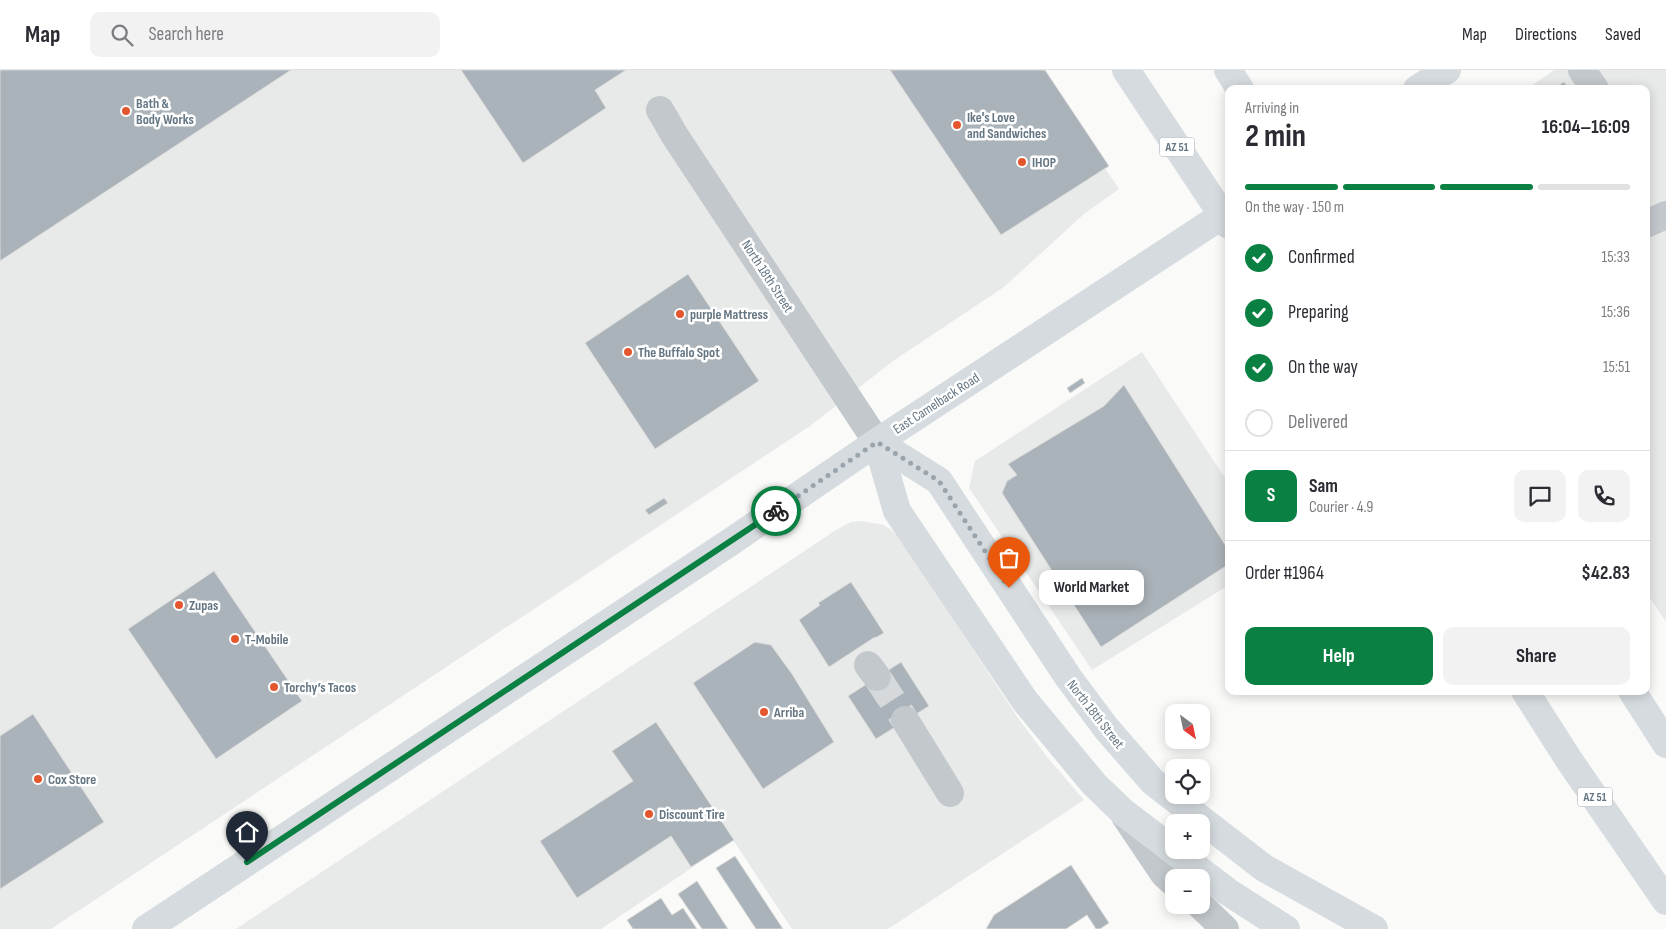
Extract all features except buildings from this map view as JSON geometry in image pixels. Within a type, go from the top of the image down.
[{"type":"main road","name":"AZ 51","points":[[1126,70],[1225,218]]},
{"type":"main road","points":[[1228,70],[1237,85]]},
{"type":"main road","name":"East Camelback Road","points":[[146,929],[721,548],[877,442],[1225,215]]},
{"type":"main road","name":"North 18th Street","points":[[877,442],[897,511],[1025,701],[1094,784],[1123,812],[1228,892],[1286,929]]},
{"type":"main road","name":"North 18th Street","points":[[877,442],[939,481],[1068,677],[1106,728],[1153,782],[1264,868],[1374,929]]},
{"type":"main road","name":"AZ 51","points":[[1528,695],[1569,760],[1666,901]]},
{"type":"main road","points":[[1635,695],[1666,744]]},
{"type":"street","points":[[1582,70],[1592,85]]},
{"type":"street","name":"North 18th Street","points":[[660,110],[675,136],[877,442]]},
{"type":"street","points":[[1650,222],[1666,215]]},
{"type":"street","points":[[905,720],[950,793]]},
{"type":"street","name":"North 18th Street","points":[[1123,812],[1165,875]]},
{"type":"street","points":[[1209,914],[1225,929]]},
{"type":"shaded area","points":[[0,70],[1040,70],[1119,189],[1084,214],[1004,287],[893,361],[810,426],[51,929],[0,929]]},
{"type":"shaded area","points":[[1554,70],[1666,70],[1666,622],[1650,598],[1650,85],[1533,85]]},
{"type":"shaded area","points":[[1142,352],[1225,478],[1225,587],[1092,670],[969,488],[975,461]]},
{"type":"shaded area","points":[[861,521],[884,525],[894,532],[1018,718],[1047,757],[1084,800],[888,929],[792,929],[733,840],[601,929],[236,929],[836,530],[851,522]]},
{"type":"tunnel","points":[[877,677],[905,720]]},
{"type":"way so far","points":[[776,511],[877,442],[939,481],[1009,588]]},
{"type":"place","name":"Bath & Body Works","points":[[126,111]]},
{"type":"place","name":"Ike's Love and Sandwiches","points":[[957,125]]},
{"type":"place","name":"IHOP","points":[[1022,162]]},
{"type":"place","name":"purple Mattress","points":[[680,314]]},
{"type":"place","name":"The Buffalo Spot","points":[[628,352]]},
{"type":"place","name":"World Market","points":[[1009,588]]},
{"type":"place","name":"Zupas","points":[[179,605]]},
{"type":"place","name":"T-Mobile","points":[[235,639]]},
{"type":"place","name":"Torchy’s Tacos","points":[[274,687]]},
{"type":"place","name":"Arriba","points":[[764,712]]},
{"type":"place","name":"Cox Store","points":[[38,779]]},
{"type":"place","name":"Discount Tire","points":[[649,814]]},
{"type":"route","points":[[247,862],[776,511]]}]
